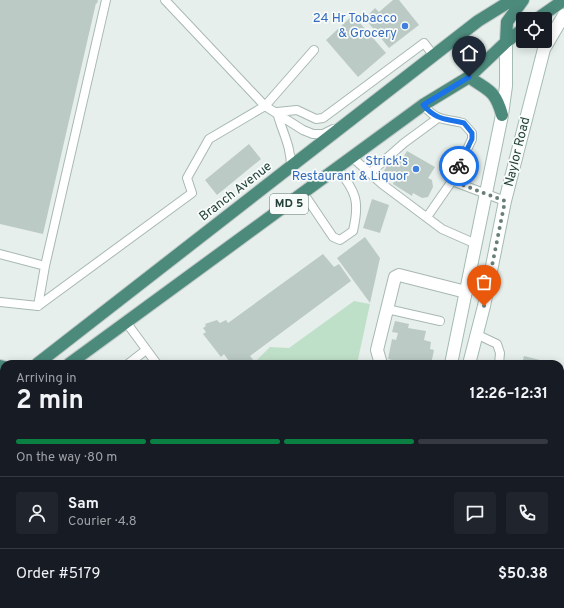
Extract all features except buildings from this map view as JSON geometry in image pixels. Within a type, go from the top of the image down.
[{"type":"highway","name":"Branch Avenue","points":[[42,360],[478,21],[512,0]]},
{"type":"highway","points":[[506,42],[507,22],[523,0]]},
{"type":"highway","points":[[547,12],[564,0]]},
{"type":"highway","name":"MD 5","points":[[74,360],[304,194],[423,105],[469,77],[506,42],[516,35]]},
{"type":"highway","points":[[469,77],[489,89],[499,102],[502,115]]},
{"type":"main road","name":"Naylor Road","points":[[470,360],[505,201],[544,49],[564,15]]},
{"type":"main road","name":"Naylor Road","points":[[452,360],[502,115],[506,86],[506,42]]},
{"type":"main road","points":[[380,360],[377,350],[395,277],[399,275],[466,292]]},
{"type":"lane","points":[[38,306],[45,266],[106,0]]},
{"type":"lane","points":[[165,0],[265,106],[277,112],[303,130],[313,134],[322,134],[347,124]]},
{"type":"lane","points":[[277,112],[297,110],[316,119],[324,118],[424,43],[434,56]]},
{"type":"lane","points":[[0,302],[38,306],[192,193],[187,178],[209,139],[265,106],[314,50]]},
{"type":"lane","points":[[385,72],[396,86]]},
{"type":"lane","points":[[423,105],[432,115],[438,118],[464,123],[472,133],[472,139],[452,181],[427,217]]},
{"type":"lane","points":[[277,112],[280,126],[289,143],[291,167]]},
{"type":"lane","points":[[370,173],[404,143],[438,118]]},
{"type":"lane","points":[[353,158],[442,229],[476,244]]},
{"type":"lane","points":[[304,194],[333,236],[340,240],[353,231],[357,213],[356,198],[353,188],[338,169]]},
{"type":"lane","points":[[452,181],[505,201]]},
{"type":"lane","points":[[0,254],[45,266]]},
{"type":"lane","points":[[387,309],[440,321]]},
{"type":"lane","points":[[126,322],[154,360]]},
{"type":"lane","points":[[476,334],[497,344],[500,353],[499,360]]},
{"type":"lane","points":[[133,360],[146,350]]},
{"type":"green space","points":[[354,301],[370,304],[358,360],[257,360],[270,347],[289,348]]},
{"type":"way so far","points":[[459,166],[452,181],[505,201],[484,306]]},
{"type":"place","name":"24 Hr Tobacco & Grocery","points":[[405,26]]},
{"type":"place","name":"Strick's Restaurant & Liquor","points":[[416,169]]},
{"type":"route","points":[[459,166],[472,139],[472,133],[464,123],[438,118],[432,115],[423,105],[469,77]]}]
